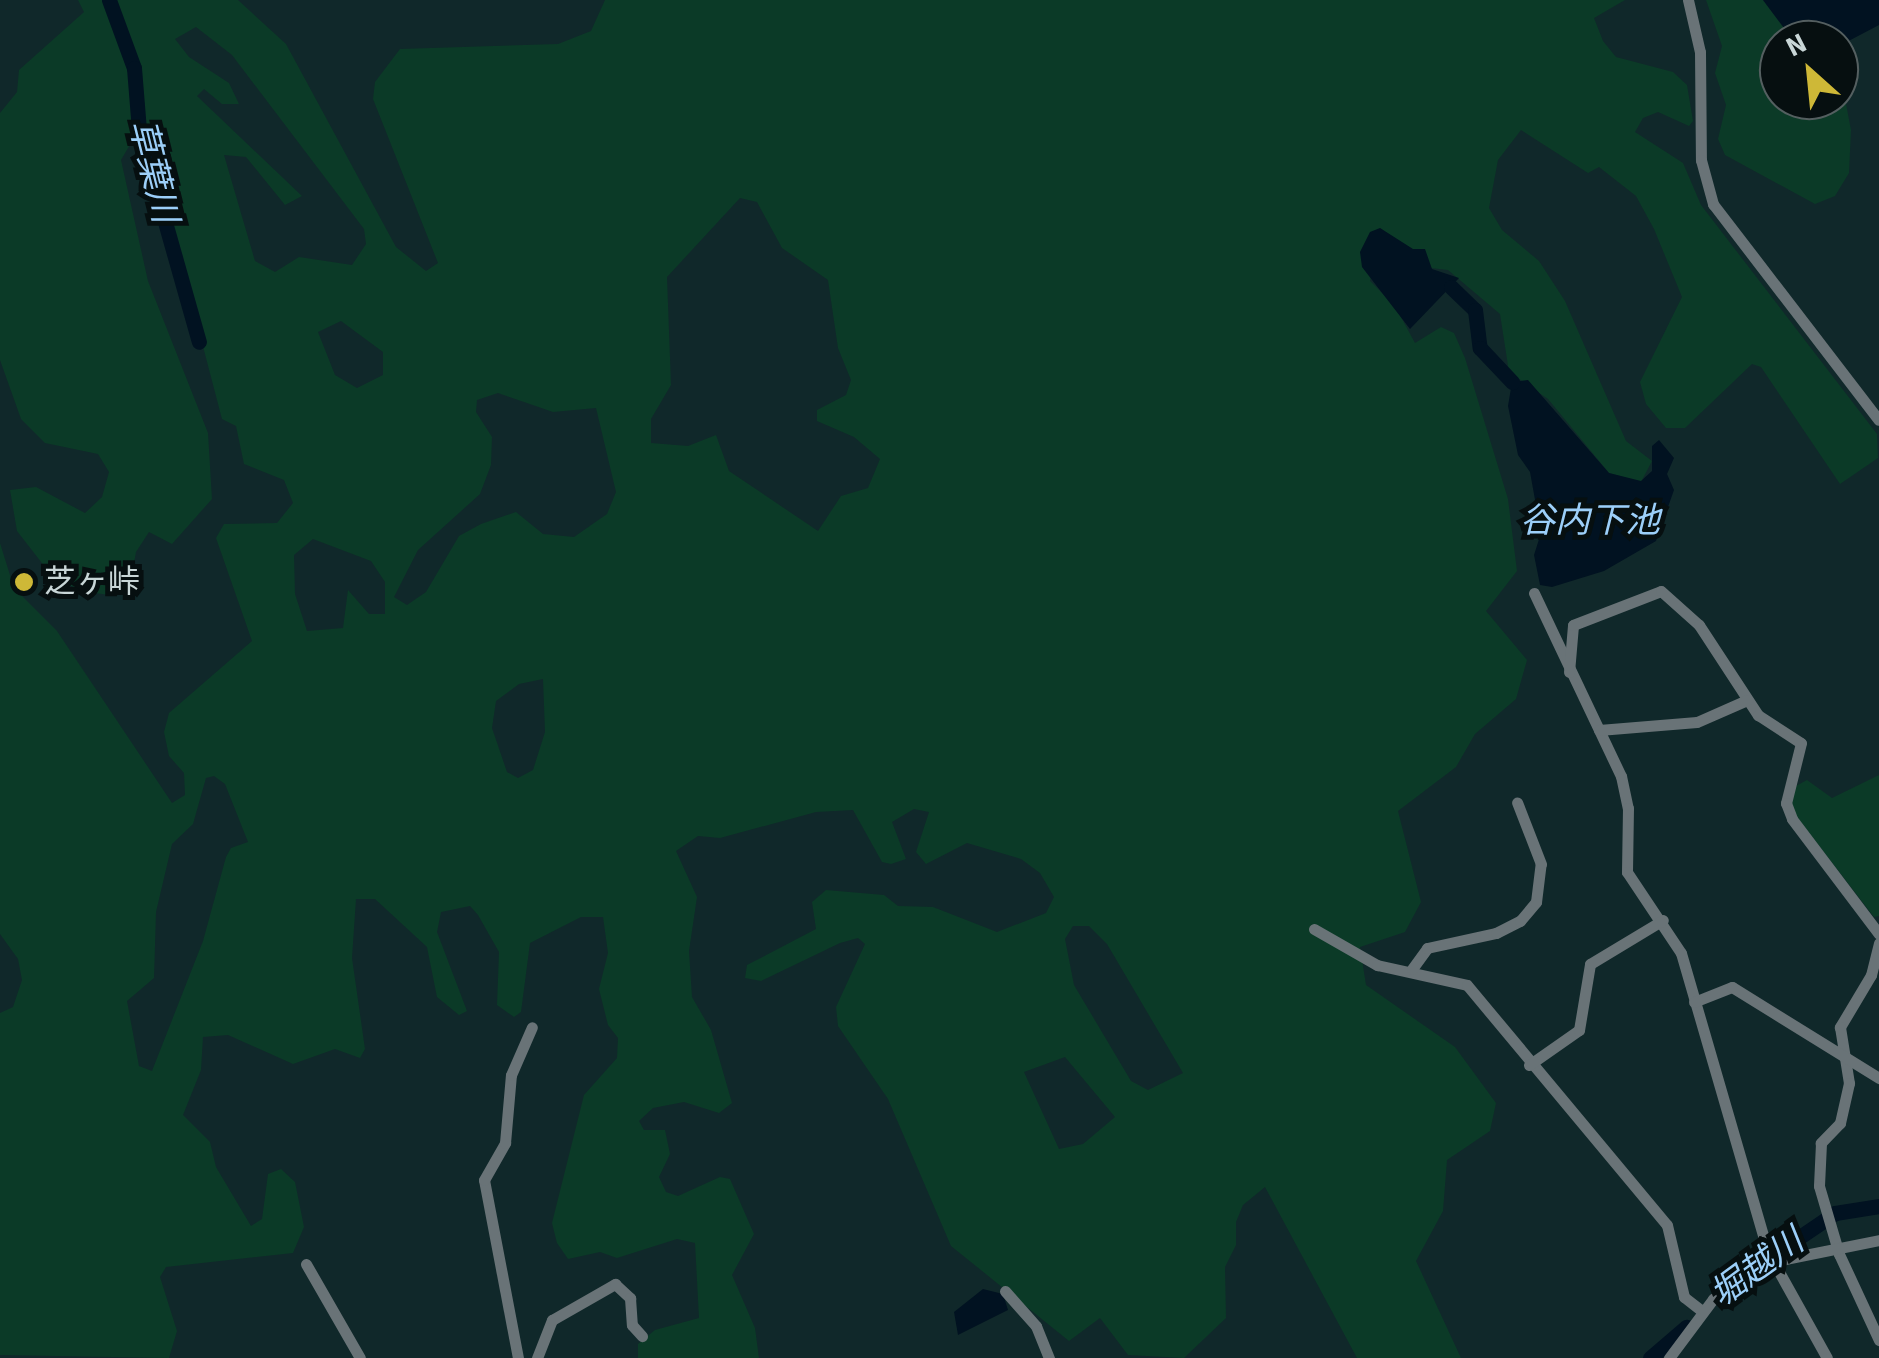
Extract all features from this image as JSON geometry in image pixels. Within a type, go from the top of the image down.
[{"type":"street","points":[[1688,0],[1700,52],[1701,160],[1713,204],[1879,420]]},
{"type":"street","points":[[1569,672],[1573,625],[1656,588],[1699,624],[1764,721],[1801,743],[1786,803],[1792,819],[1879,934]]},
{"type":"street","points":[[1534,593],[1625,789],[1627,872],[1640,897],[1664,920],[1694,1002],[1770,1258],[1827,1358]]},
{"type":"street","points":[[1599,730],[1697,722],[1747,700]]},
{"type":"street","points":[[1412,969],[1427,948],[1496,933],[1536,902],[1541,864],[1516,802]]},
{"type":"street","points":[[1530,1065],[1578,1030],[1590,964],[1664,920]]},
{"type":"street","points":[[1314,930],[1378,966],[1412,969],[1466,985],[1671,1231],[1680,1287],[1700,1310]]},
{"type":"street","points":[[1879,943],[1871,975],[1840,1027],[1846,1061],[1843,1113],[1821,1143],[1819,1186],[1838,1248],[1879,1340]]},
{"type":"street","points":[[1694,1002],[1732,987],[1879,1078]]},
{"type":"street","points":[[518,1358],[484,1180],[504,1143],[511,1075],[532,1028]]},
{"type":"street","points":[[1669,1358],[1700,1310],[1770,1258],[1879,1240]]},
{"type":"street","points":[[306,1264],[360,1358]]},
{"type":"street","points":[[537,1358],[552,1320],[615,1284],[630,1298],[632,1326],[642,1336]]},
{"type":"street","points":[[1005,1291],[1036,1326],[1048,1358]]},
{"type":"green space","points":[[78,0],[238,0],[286,44],[396,247],[426,271],[438,263],[373,99],[375,82],[400,49],[558,44],[591,31],[605,0],[1625,0],[1594,18],[1603,41],[1616,57],[1673,72],[1687,85],[1693,121],[1689,126],[1658,112],[1643,118],[1635,132],[1683,163],[1701,205],[1877,434],[1878,458],[1840,484],[1761,367],[1752,364],[1685,428],[1666,428],[1646,404],[1640,382],[1682,297],[1654,229],[1636,196],[1599,167],[1588,173],[1521,130],[1498,160],[1489,208],[1502,230],[1539,261],[1565,301],[1626,441],[1652,461],[1641,482],[1609,473],[1548,399],[1509,372],[1500,314],[1448,270],[1431,268],[1380,228],[1370,281],[1395,306],[1415,343],[1441,327],[1454,333],[1465,358],[1508,499],[1517,571],[1486,611],[1527,660],[1516,699],[1475,734],[1456,767],[1398,811],[1421,902],[1405,932],[1360,947],[1366,985],[1455,1047],[1496,1103],[1490,1131],[1447,1160],[1443,1211],[1416,1261],[1461,1358],[1357,1358],[1265,1187],[1243,1205],[1236,1222],[1236,1245],[1225,1267],[1226,1318],[1184,1358],[1128,1355],[1100,1318],[1069,1341],[951,1246],[888,1099],[838,1026],[836,1007],[865,944],[858,938],[840,943],[761,981],[745,978],[747,965],[816,929],[812,902],[826,890],[884,895],[898,906],[933,907],[997,932],[1046,913],[1054,897],[1040,873],[1021,859],[967,843],[926,864],[916,852],[929,812],[914,809],[892,822],[906,859],[891,864],[882,862],[853,810],[816,812],[720,838],[698,836],[676,851],[697,897],[689,951],[692,997],[711,1030],[732,1103],[719,1113],[684,1102],[653,1108],[639,1121],[644,1130],[665,1130],[670,1154],[659,1177],[666,1192],[678,1196],[720,1177],[730,1179],[754,1234],[732,1275],[755,1328],[759,1358],[638,1358],[638,1344],[655,1330],[699,1318],[695,1243],[677,1239],[617,1258],[600,1252],[568,1259],[557,1243],[552,1223],[584,1095],[617,1058],[618,1038],[608,1025],[599,989],[608,953],[603,917],[581,917],[530,943],[521,1012],[514,1017],[497,1005],[499,952],[478,915],[470,906],[441,912],[437,932],[467,1011],[459,1015],[437,997],[427,947],[375,899],[356,899],[352,958],[365,1049],[360,1058],[335,1049],[293,1064],[228,1035],[203,1037],[201,1070],[183,1115],[210,1142],[216,1167],[251,1226],[262,1219],[268,1174],[281,1169],[295,1182],[304,1227],[293,1253],[166,1267],[160,1277],[177,1331],[169,1358],[0,1355],[0,1013],[13,1007],[22,980],[18,959],[0,934],[0,543],[14,588],[57,631],[172,803],[185,795],[184,773],[169,756],[164,732],[169,713],[252,641],[216,538],[224,524],[277,523],[293,503],[284,480],[244,464],[236,426],[222,419],[151,148],[131,143],[121,160],[148,281],[208,433],[212,499],[172,544],[149,532],[136,552],[130,585],[109,595],[81,591],[52,576],[17,531],[10,490],[36,487],[85,513],[102,497],[109,472],[98,454],[45,443],[21,419],[0,360],[0,113],[17,92],[19,70],[84,12]],"holes":[[[196,27],[232,55],[364,229],[366,244],[352,265],[299,257],[275,272],[255,261],[224,155],[246,157],[285,205],[302,196],[197,96],[204,89],[222,104],[239,104],[229,83],[189,57],[175,39]],[[740,198],[757,202],[782,248],[828,280],[838,348],[851,380],[846,395],[817,410],[817,421],[854,437],[880,459],[868,488],[841,496],[818,531],[729,471],[716,435],[688,446],[651,443],[651,419],[671,385],[667,277]],[[341,321],[383,352],[383,375],[357,388],[335,375],[318,332]],[[498,393],[553,412],[596,408],[616,492],[607,514],[574,537],[543,534],[516,512],[481,524],[459,536],[426,592],[407,605],[394,597],[418,550],[480,494],[491,465],[492,437],[476,412],[477,400]],[[313,539],[371,561],[385,582],[385,614],[369,614],[348,590],[343,628],[307,631],[295,594],[294,555]],[[543,679],[545,732],[533,770],[518,778],[507,772],[492,728],[496,701],[519,684]],[[214,776],[225,784],[248,842],[231,848],[226,857],[203,941],[152,1071],[139,1066],[127,1001],[154,978],[156,912],[172,844],[193,824],[206,778]],[[1073,926],[1089,926],[1107,944],[1183,1073],[1148,1090],[1131,1081],[1074,985],[1065,939]],[[1065,1057],[1115,1117],[1083,1144],[1059,1149],[1024,1072]]]},
{"type":"green space","points":[[1706,0],[1763,0],[1778,20],[1759,20],[1759,120],[1849,120],[1849,173],[1835,196],[1815,204],[1725,155],[1718,139],[1726,105],[1715,73],[1722,46]]},
{"type":"green space","points":[[1879,775],[1879,916],[1874,917],[1790,808],[1796,786],[1807,780],[1832,798]]},
{"type":"water","points":[[1763,0],[1879,0],[1879,25],[1859,36],[1859,20],[1778,20]]},
{"type":"water","points":[[1380,228],[1413,249],[1425,249],[1432,269],[1459,278],[1410,329],[1362,267],[1360,252],[1370,232]]},
{"type":"water","name":"谷内下池","points":[[1528,380],[1609,473],[1641,481],[1652,471],[1652,446],[1659,440],[1674,458],[1667,474],[1674,490],[1656,541],[1604,571],[1552,587],[1540,585],[1534,555],[1541,533],[1530,472],[1518,455],[1508,406],[1512,382]]},
{"type":"water","points":[[983,1289],[1003,1294],[1008,1310],[958,1335],[954,1312]]},
{"type":"waterway","name":"草葉川","points":[[109,0],[134,68],[139,130],[199,342]]},
{"type":"waterway","points":[[1451,287],[1475,310],[1480,348],[1512,382]]},
{"type":"waterway","name":"堀越川","points":[[1739,1278],[1835,1213],[1879,1206]]},
{"type":"waterway","name":"堀越川","points":[[1650,1358],[1686,1327]]},
{"type":"place","name":"芝ヶ峠","points":[[24,582]]}]
